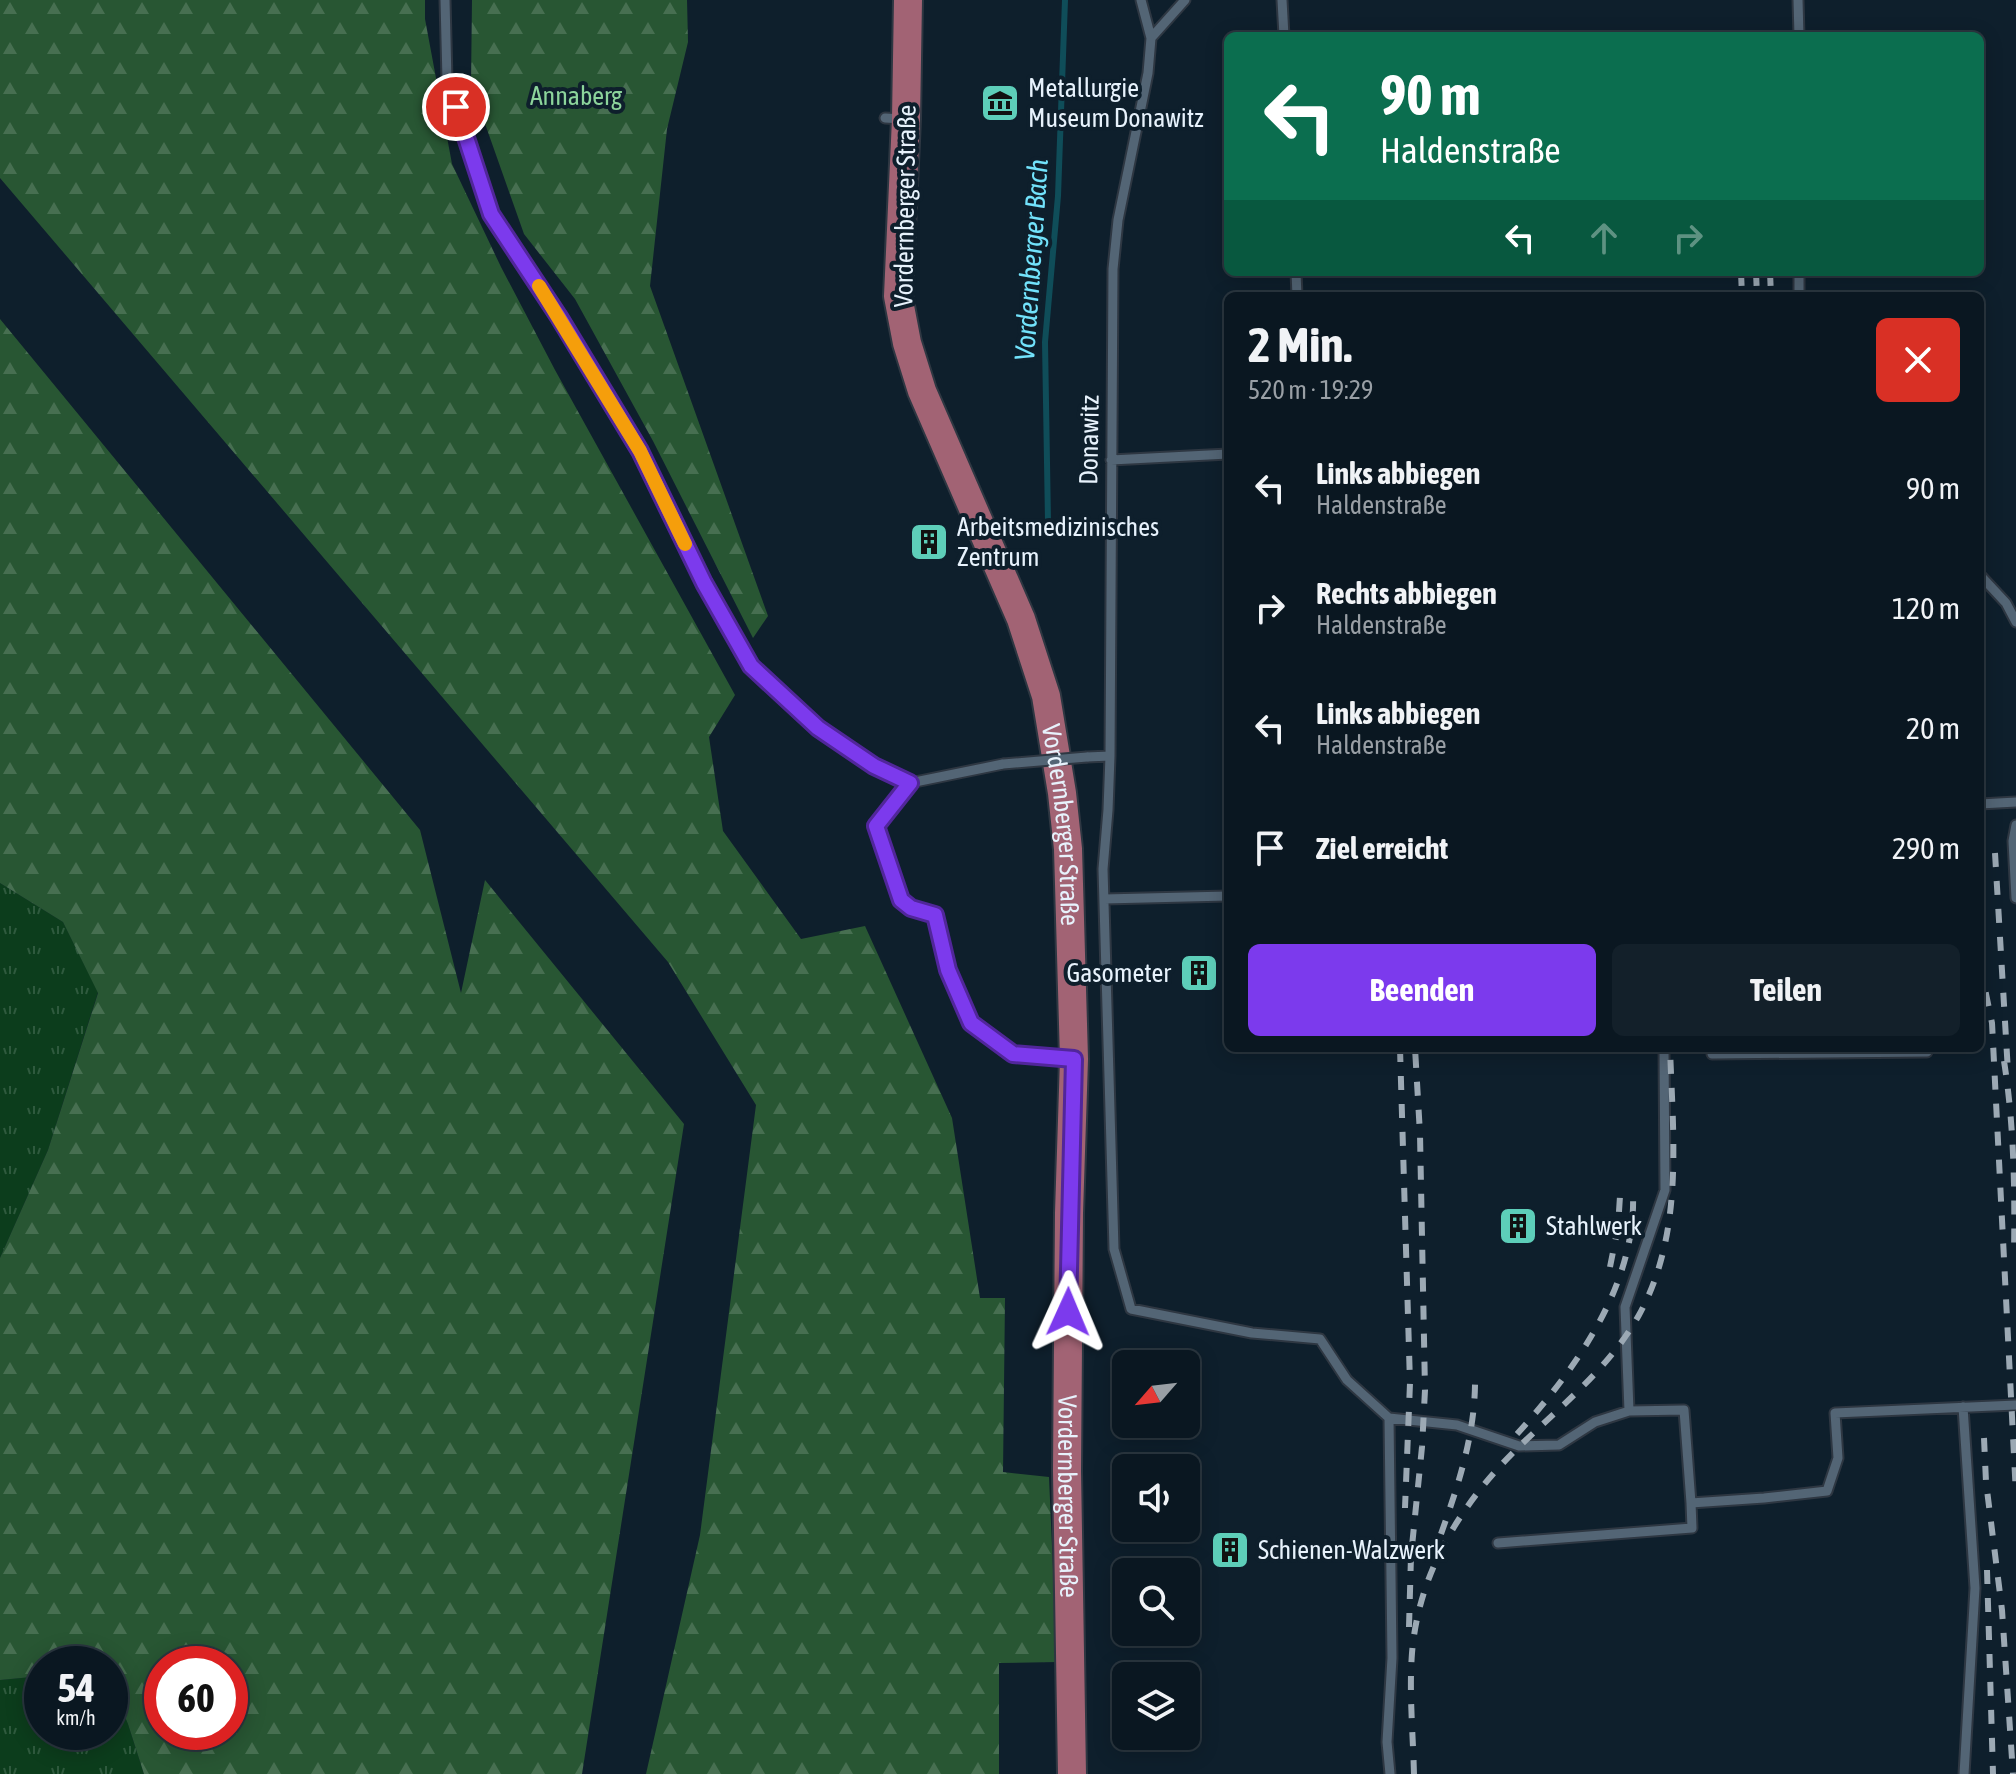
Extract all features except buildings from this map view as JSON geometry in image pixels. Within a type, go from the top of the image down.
[{"type":"main road","name":"Vordernberger Straße","points":[[908,0],[896,118],[900,232],[898,296],[907,343],[922,391],[1021,619],[1046,696],[1068,849],[1074,1059],[1067,1455],[1072,1774]]},
{"type":"lane","points":[[445,0],[447,80],[491,214],[559,317],[640,451],[704,583],[751,666],[818,728],[874,766],[910,783],[1003,764],[1110,756]]},
{"type":"lane","points":[[1141,0],[1151,38]]},
{"type":"lane","points":[[1151,38],[1185,0]]},
{"type":"lane","points":[[1282,0],[1284,32]]},
{"type":"lane","points":[[1798,0],[1799,32]]},
{"type":"lane","name":"Donawitz","points":[[1151,38],[1148,73],[1118,220],[1113,269],[1110,756],[1103,869],[1114,1249],[1131,1309],[1252,1333],[1320,1339],[1347,1380],[1389,1418]]},
{"type":"lane","points":[[1111,460],[1224,454]]},
{"type":"lane","points":[[1984,579],[2006,603],[2016,622]]},
{"type":"lane","points":[[910,783],[876,826],[901,900],[911,908],[935,915],[948,970],[971,1023],[1013,1054],[1074,1059]]},
{"type":"lane","points":[[1984,804],[2016,802]]},
{"type":"lane","points":[[2016,825],[2013,841],[2016,898]]},
{"type":"lane","points":[[1104,899],[1224,896]]},
{"type":"lane","points":[[1629,1411],[1625,1307],[1665,1190],[1664,1052]]},
{"type":"lane","points":[[1712,1052],[1927,1052]]},
{"type":"lane","points":[[1691,1503],[1827,1491],[1838,1458],[1835,1413],[2016,1404]]},
{"type":"lane","points":[[1963,1407],[1975,1588],[1964,1774]]},
{"type":"lane","points":[[1390,1774],[1387,1742],[1392,1658],[1389,1418],[1457,1425],[1519,1446],[1559,1445],[1595,1422],[1629,1411],[1684,1410],[1692,1528],[1498,1543]]},
{"type":"green space","points":[[0,0],[425,0],[425,19],[452,164],[555,370],[735,695],[709,737],[723,831],[801,939],[865,926],[952,1118],[980,1298],[1005,1298],[1003,1472],[1049,1477],[1057,1662],[999,1663],[999,1774],[646,1774],[700,1535],[756,1105],[668,962],[0,178]]},
{"type":"green space","name":"Annaberg","points":[[472,0],[687,0],[688,42],[667,129],[650,286],[768,616],[753,638],[653,441],[575,299],[524,234],[471,84]]},
{"type":"green space","points":[[0,319],[420,830],[461,993],[485,880],[684,1124],[582,1774],[144,1774],[128,1724],[128,1646],[24,1646],[24,1678],[0,1680],[0,1258],[48,1150],[98,993],[63,922],[0,883]]},
{"type":"green space","points":[[0,883],[63,922],[98,992],[48,1150],[0,1258]]},
{"type":"green space","points":[[24,1678],[24,1750],[128,1750],[128,1724],[144,1774],[0,1774],[0,1680]]},
{"type":"waterway","name":"Vordernberger Bach","points":[[1048,522],[1045,342],[1058,196],[1065,0]]},
{"type":"railway","points":[[1741,276],[1742,292]]},
{"type":"railway","points":[[1756,276],[1757,292]]},
{"type":"railway","points":[[1770,276],[1771,292]]},
{"type":"railway","points":[[1995,853],[2008,1072]]},
{"type":"railway","points":[[1984,984],[1992,1023],[2016,1495]]},
{"type":"railway","points":[[1400,1052],[1410,1383],[1405,1508]]},
{"type":"railway","points":[[1409,1627],[1411,1556],[1425,1390],[1415,1052]]},
{"type":"railway","points":[[1414,1774],[1412,1653],[1416,1622],[1435,1563],[1483,1485],[1615,1350],[1639,1315],[1653,1284],[1663,1251],[1672,1184],[1670,1052]]},
{"type":"railway","points":[[2004,1061],[2013,1157],[2014,1253]]},
{"type":"railway","points":[[1517,1434],[1560,1382],[1598,1325],[1624,1262],[1631,1229],[1633,1195]]},
{"type":"railway","points":[[1610,1267],[1620,1196]]},
{"type":"railway","points":[[1441,1534],[1469,1437],[1475,1376]]},
{"type":"railway","points":[[1984,1438],[1986,1482],[2002,1610],[2013,1774]]},
{"type":"railway","points":[[1987,1570],[1993,1774]]},
{"type":"slow traffic","points":[[539,286],[640,451],[685,544]]},
{"type":"place","name":"Metallurgie Museum Donawitz","points":[[1000,103]]},
{"type":"place","name":"Arbeitsmedizinisches Zentrum","points":[[929,542]]},
{"type":"place","name":"Gasometer","points":[[1199,973]]},
{"type":"place","name":"Stahlwerk","points":[[1518,1226]]},
{"type":"place","name":"Schienen-Walzwerk","points":[[1230,1550]]},
{"type":"route","points":[[456,107],[491,214],[559,317],[640,451],[704,583],[751,666],[818,728],[874,766],[910,783],[876,826],[901,900],[911,908],[935,915],[948,970],[971,1023],[1013,1054],[1074,1059],[1068,1312]]}]
